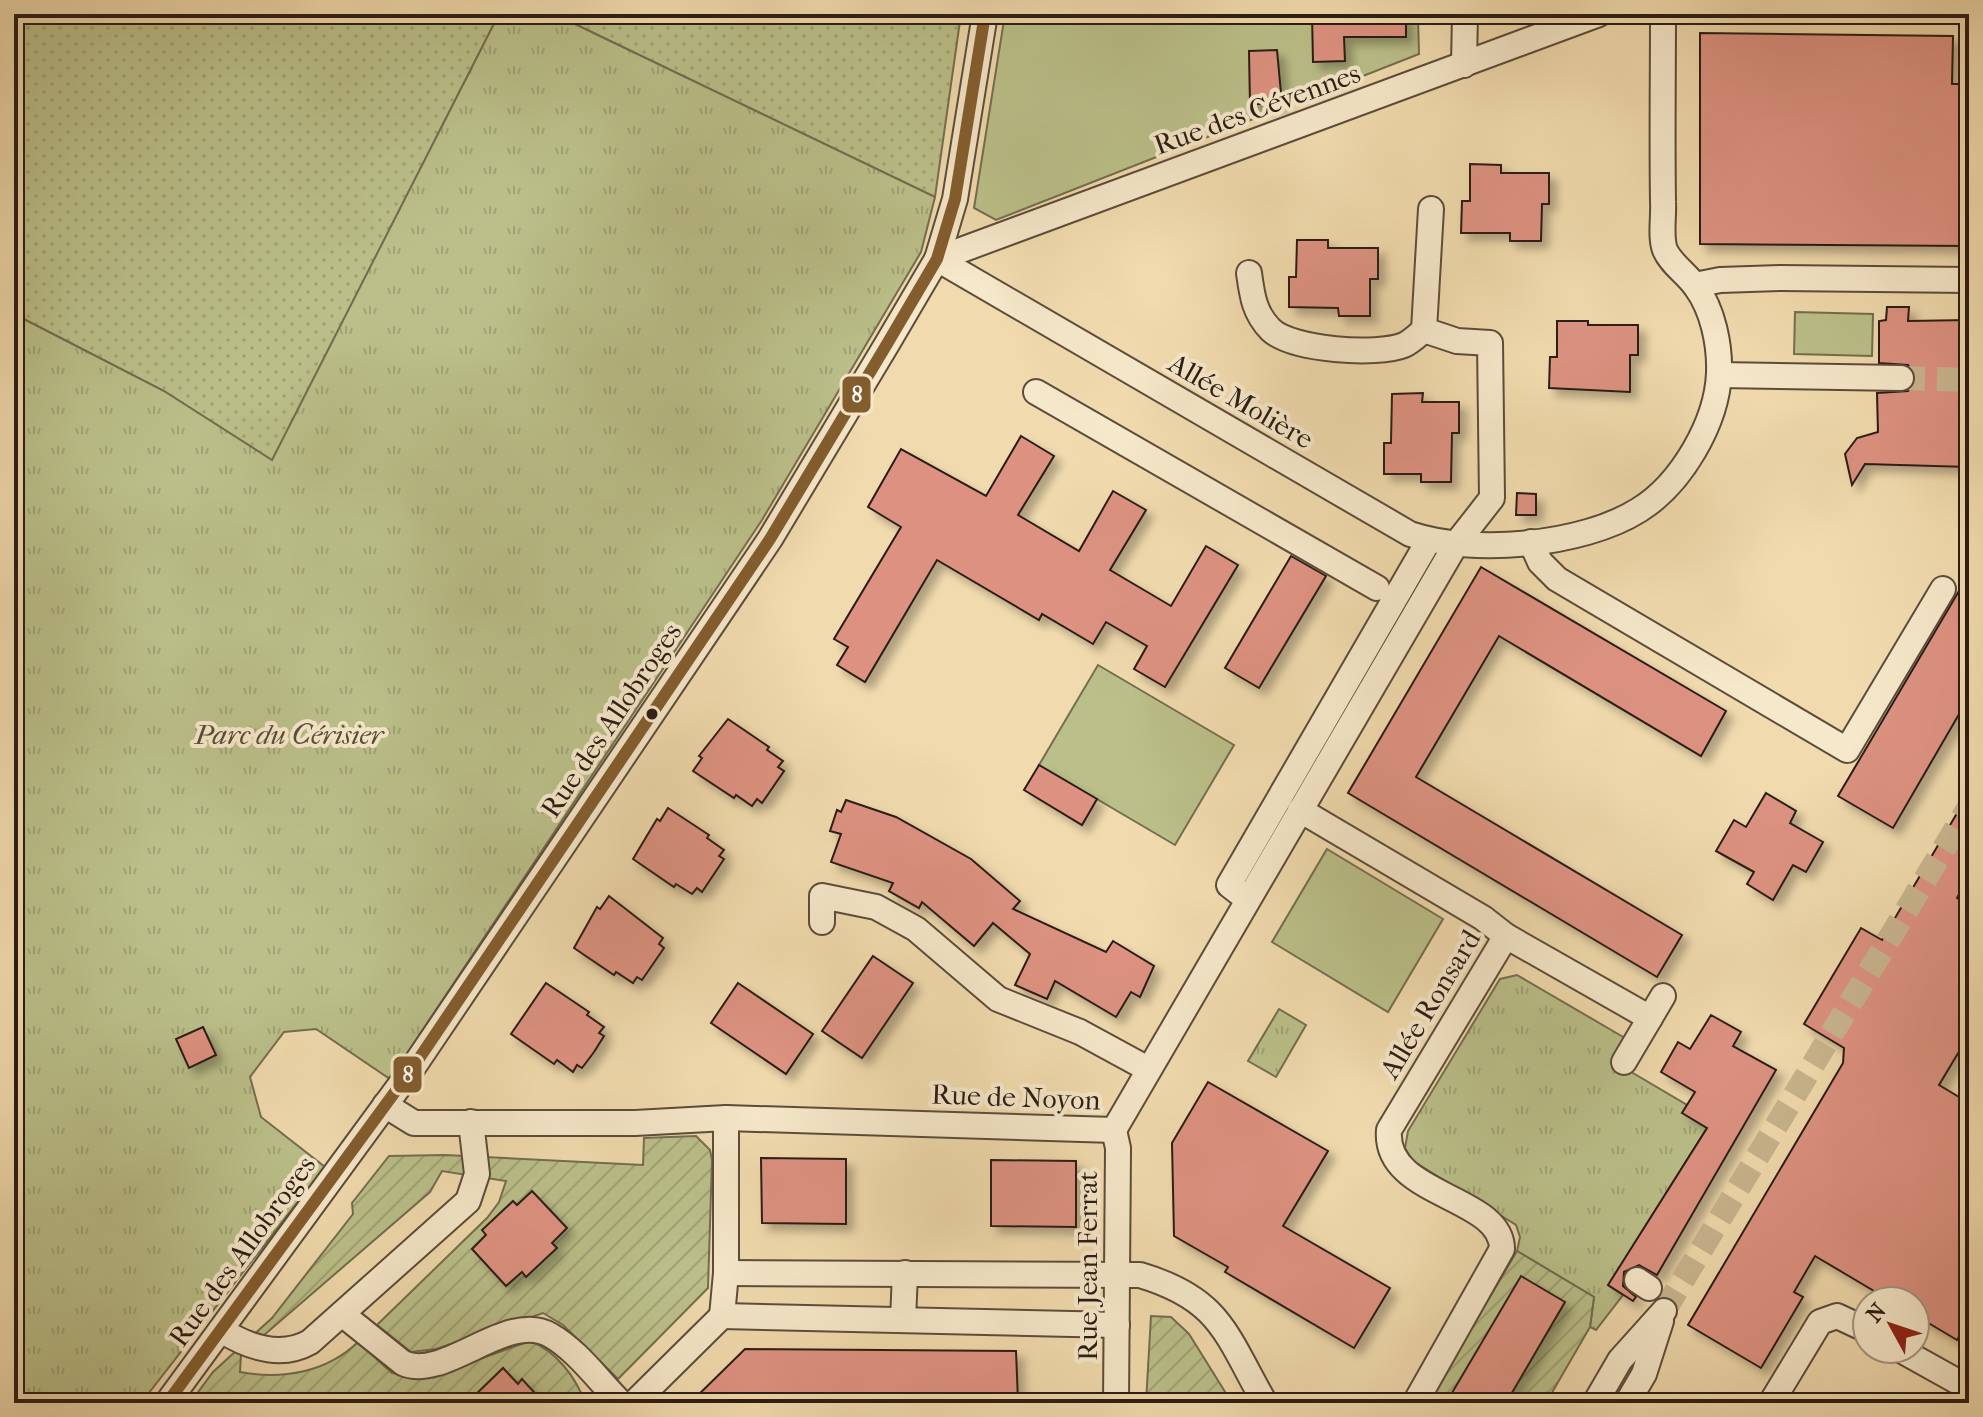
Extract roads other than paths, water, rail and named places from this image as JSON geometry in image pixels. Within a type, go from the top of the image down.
[{"type":"street","name":"Rue des Allobroges","points":[[167,1403],[385,1105],[770,539],[937,259],[955,199],[985,14]]},
{"type":"street","points":[[1464,65],[1465,14]]},
{"type":"street","name":"Rue des Cévennes","points":[[937,259],[1599,14]]},
{"type":"street","points":[[1663,14],[1664,249],[1695,285],[1712,322],[1719,375],[1901,378]]},
{"type":"street","points":[[1249,273],[1253,307],[1272,331],[1291,342],[1374,352],[1405,345],[1424,330],[1431,209]]},
{"type":"street","name":"Allée Molière","points":[[937,259],[1410,534],[1429,540],[1456,544],[1531,542],[1609,526],[1640,510],[1673,477],[1701,438],[1719,375]]},
{"type":"street","points":[[1695,285],[1720,280],[1780,278],[1969,280]]},
{"type":"street","name":"Rue de Noyon","points":[[385,1105],[414,1123],[635,1123],[726,1118],[1114,1130],[1456,544],[1492,498],[1490,343],[1457,341],[1424,330]]},
{"type":"street","points":[[1036,392],[1377,588]]},
{"type":"street","points":[[1247,899],[1229,885],[1429,540]]},
{"type":"street","points":[[1531,542],[1540,562],[1557,579],[1847,750],[1943,589]]},
{"type":"street","name":"Allée Ronsard","points":[[1300,810],[1483,918],[1506,936],[1389,1130],[1388,1140],[1395,1159],[1408,1173],[1481,1217],[1500,1235],[1502,1249],[1415,1403]]},
{"type":"street","points":[[822,922],[822,896],[876,907],[916,929],[998,999],[1080,1032],[1148,1069]]},
{"type":"street","points":[[1506,936],[1650,1018]]},
{"type":"street","points":[[1624,1062],[1663,996]]},
{"type":"street","points":[[634,1403],[722,1316],[726,1273],[726,1118]]},
{"type":"street","points":[[221,1330],[253,1346],[274,1351],[299,1349],[342,1314],[468,1201],[477,1174],[471,1122]]},
{"type":"street","name":"Rue Jean Ferrat","points":[[1114,1130],[1118,1274],[1116,1403]]},
{"type":"street","points":[[726,1273],[1140,1275],[1169,1284],[1203,1303],[1214,1314],[1265,1403]]},
{"type":"street","points":[[903,1320],[905,1273]]},
{"type":"street","points":[[1664,1311],[1644,1374],[1628,1403],[1600,1396],[1620,1360],[1664,1311]]},
{"type":"street","points":[[342,1314],[403,1363],[413,1367],[514,1332],[531,1329],[547,1332],[562,1343],[621,1403]]},
{"type":"street","points":[[722,1316],[1117,1325]]},
{"type":"street","points":[[1771,1403],[1820,1322],[1837,1316],[1851,1323]]},
{"type":"street","points":[[1928,1365],[1969,1388]]},
{"type":"tunnel","points":[[1901,378],[1969,380]]},
{"type":"tunnel","points":[[1664,1311],[1969,807]]},
{"type":"park label","name":"Parc du Cérisier","points":[[289,734]]}]
